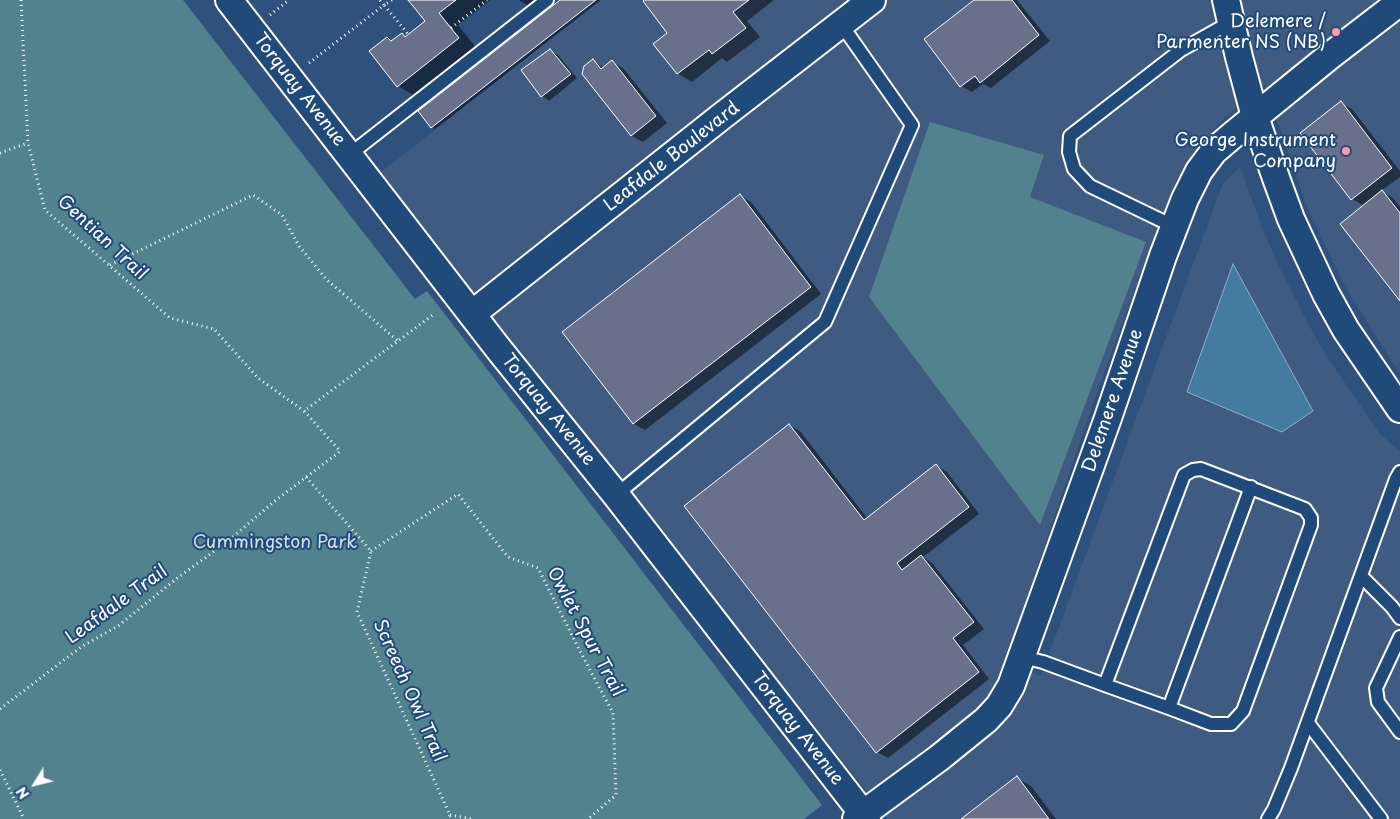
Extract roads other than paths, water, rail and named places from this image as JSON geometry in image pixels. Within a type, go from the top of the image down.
[{"type":"street","name":"Torquay Avenue","points":[[229,0],[472,314],[616,495],[862,817]]},
{"type":"street","name":"Leafdale Boulevard","points":[[472,314],[872,0]]},
{"type":"street","name":"Delemere Avenue","points":[[862,817],[986,720],[999,706],[1011,686],[1108,418],[1163,256],[1185,199],[1199,171],[1214,151],[1331,55],[1400,2]]},
{"type":"street","points":[[1229,11],[1255,117],[1291,219],[1326,294],[1351,338],[1400,409]]},
{"type":"lane","points":[[349,155],[546,0]]},
{"type":"lane","points":[[1175,227],[1090,186],[1074,169],[1069,152],[1070,136],[1229,11]]},
{"type":"lane","points":[[616,495],[825,322],[912,125],[841,24]]},
{"type":"lane","points":[[1022,657],[1043,662],[1105,685],[1169,708],[1211,724],[1231,724],[1243,710],[1311,525],[1311,518],[1305,509],[1201,469],[1193,470],[1184,475],[1105,685]]},
{"type":"lane","points":[[1268,819],[1274,809],[1308,722],[1400,472]]},
{"type":"lane","points":[[1169,708],[1251,488]]},
{"type":"lane","points":[[1361,576],[1392,607],[1400,618]]},
{"type":"lane","points":[[1400,637],[1376,688],[1378,702],[1400,732]]},
{"type":"lane","points":[[1308,722],[1381,819]]},
{"type":"place","name":"Delemere / Parmenter NS (NB)","points":[[1336,32]]},
{"type":"place","name":"George Instrument Company","points":[[1346,151]]},
{"type":"park label","name":"Cummingston Park","points":[[275,543]]}]
